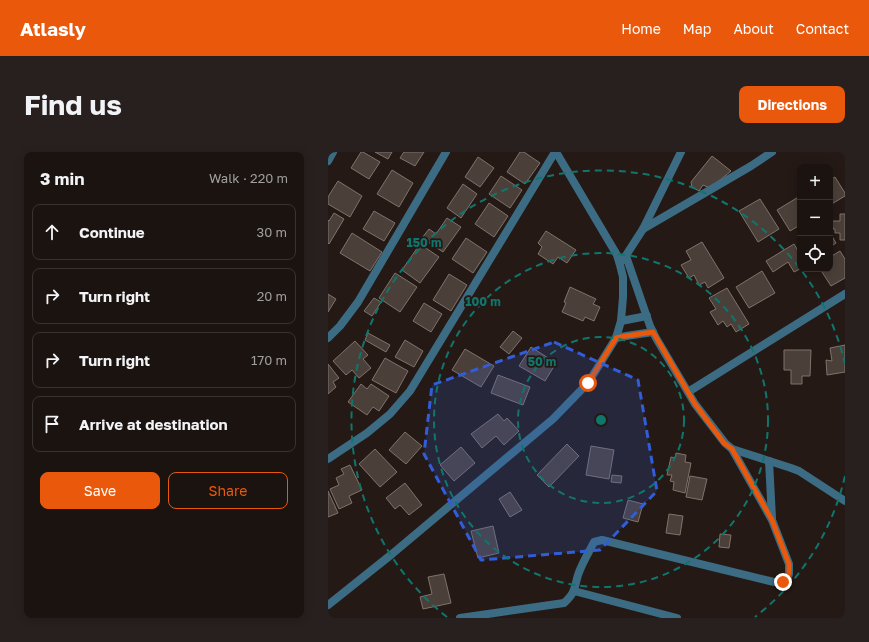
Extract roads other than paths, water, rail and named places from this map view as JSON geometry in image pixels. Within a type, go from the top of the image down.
[{"type":"street","points":[[328,161],[333,152]]},
{"type":"street","points":[[328,338],[340,326],[358,302],[446,152]]},
{"type":"street","points":[[328,459],[367,433],[390,414],[410,391],[556,152],[616,254],[620,265],[624,290],[621,321],[616,338],[588,383],[553,419],[392,554],[328,605]]},
{"type":"street","points":[[620,265],[643,229],[681,152]]},
{"type":"street","points":[[643,229],[751,166],[772,152]]},
{"type":"street","points":[[626,256],[653,332],[695,404],[724,443],[732,449],[799,471],[845,501]]},
{"type":"street","points":[[688,392],[845,294]]},
{"type":"street","points":[[621,321],[647,316]]},
{"type":"street","points":[[616,338],[653,332]]},
{"type":"street","points":[[460,618],[564,603],[570,598],[574,591],[579,574],[594,542],[602,540],[774,582],[783,582],[789,574],[789,564],[772,520],[732,449]]},
{"type":"street","points":[[769,461],[772,520]]},
{"type":"street","points":[[574,591],[677,618]]}]
